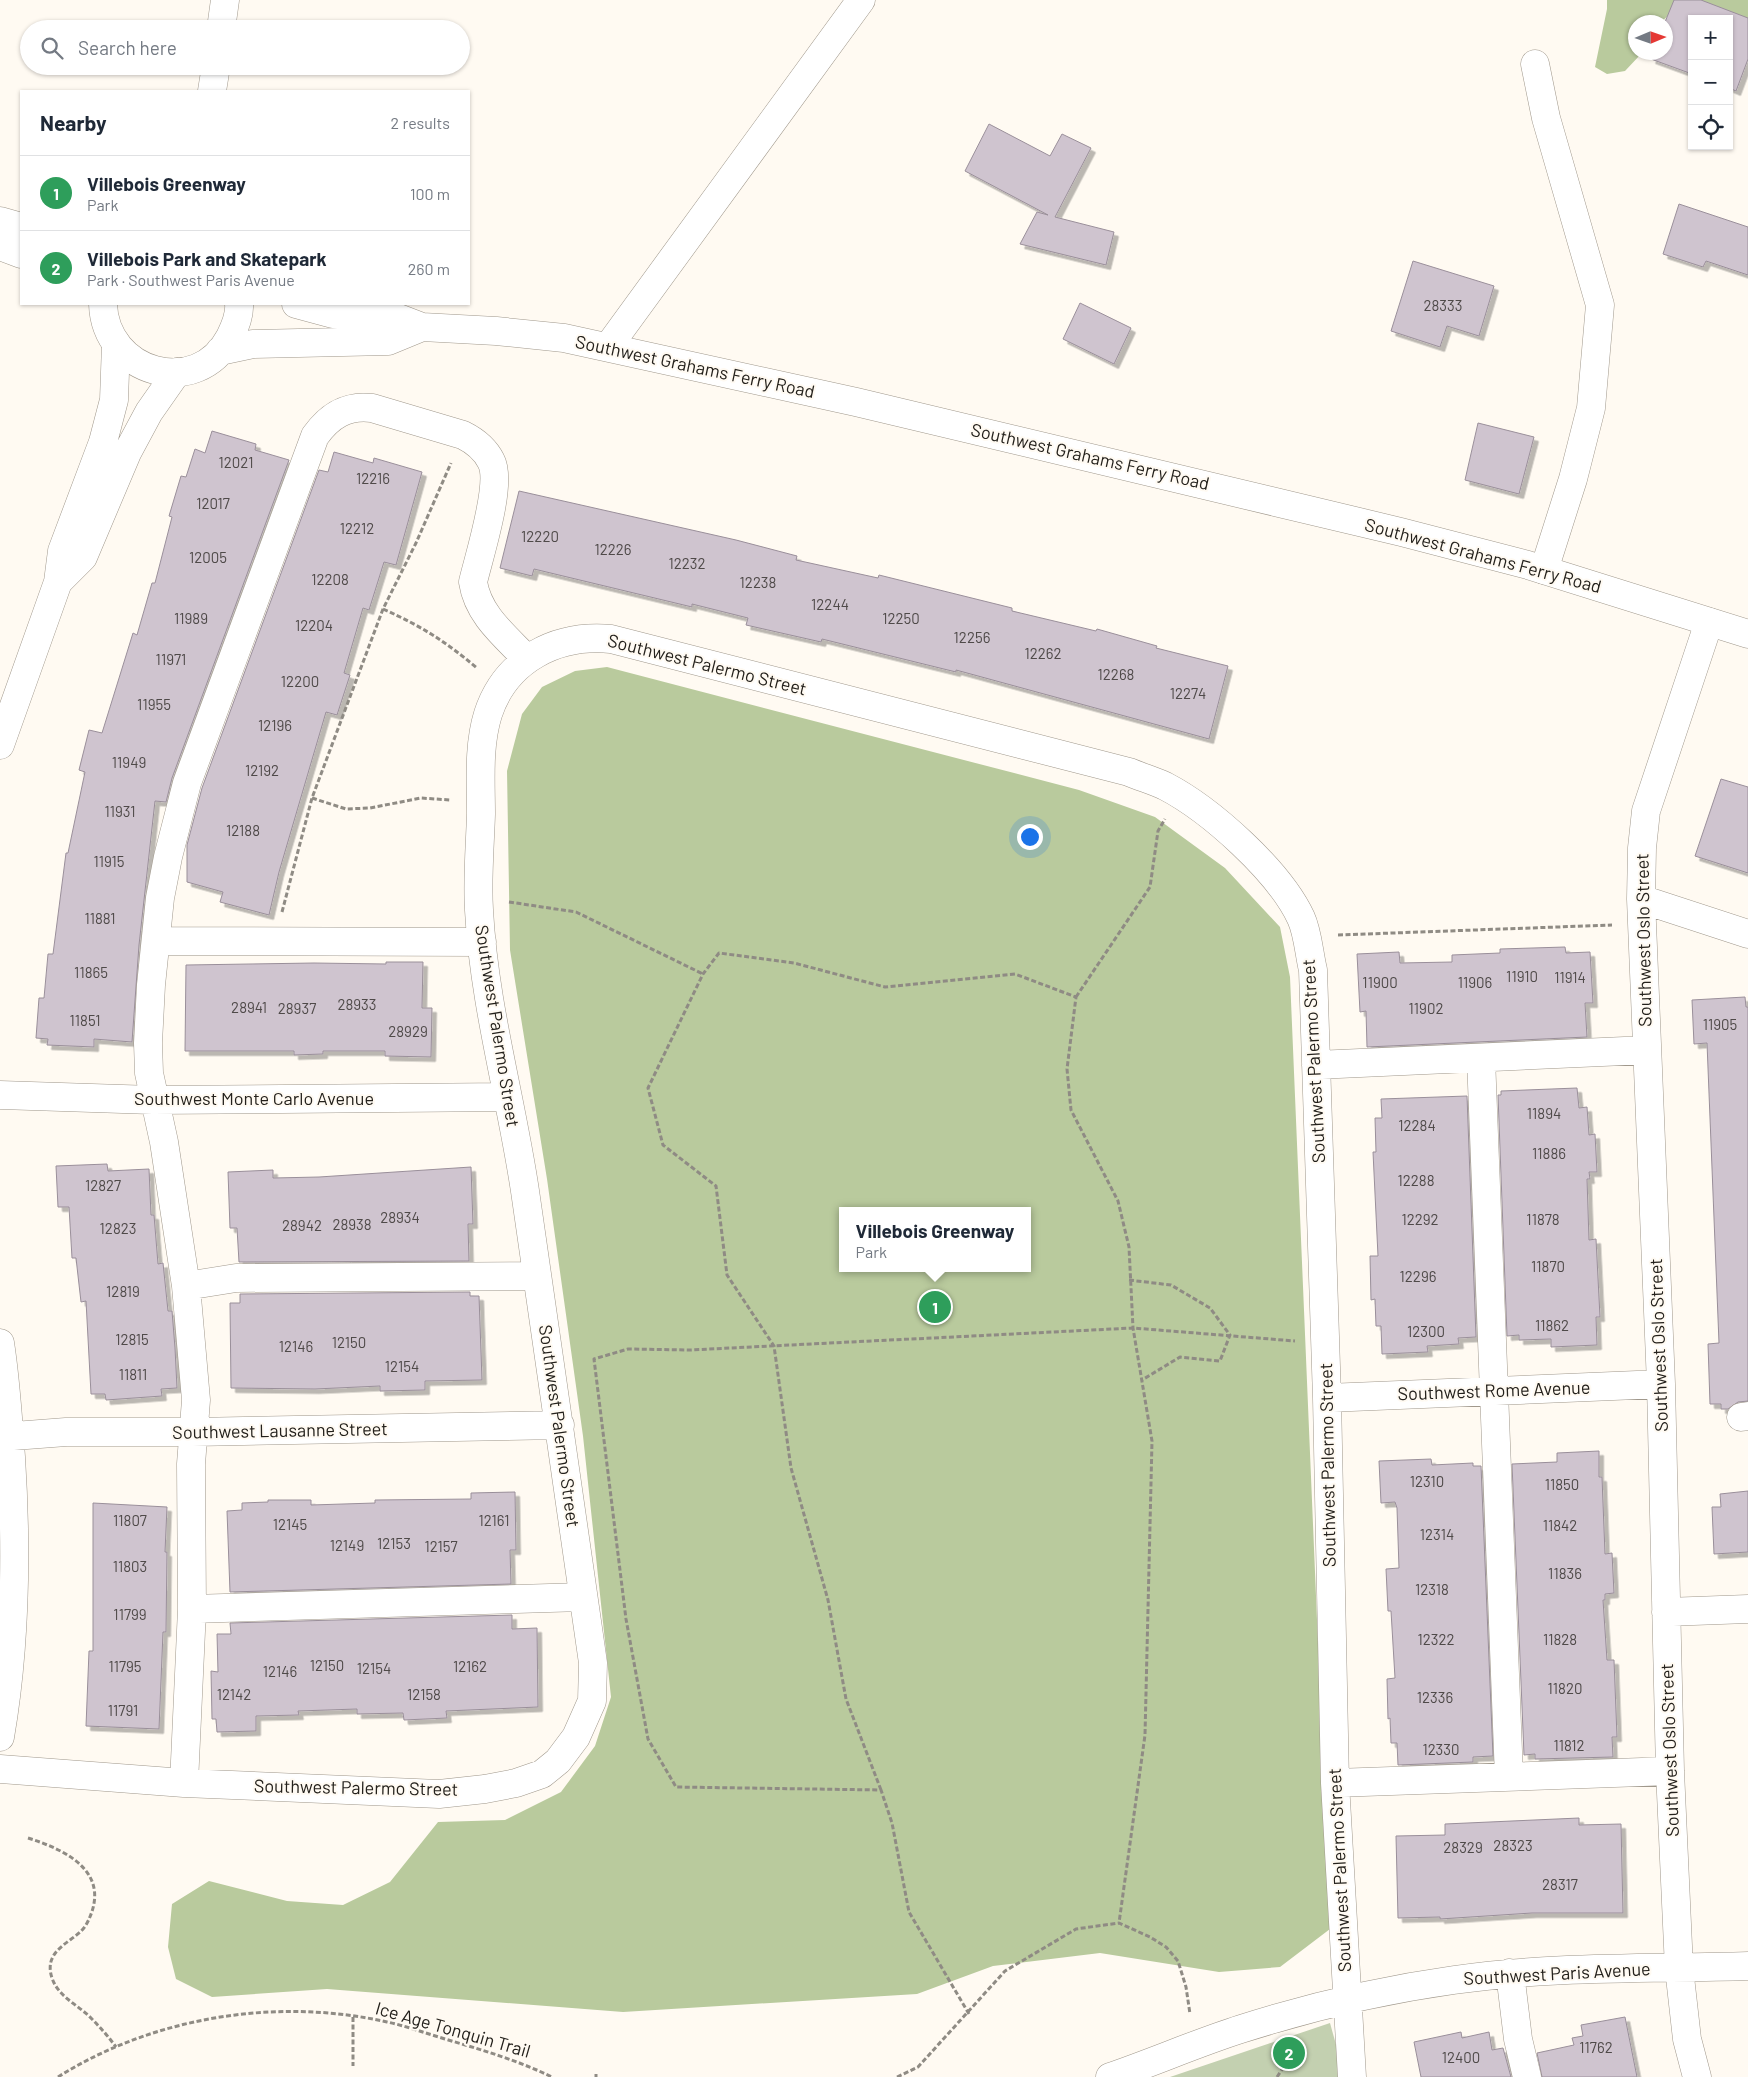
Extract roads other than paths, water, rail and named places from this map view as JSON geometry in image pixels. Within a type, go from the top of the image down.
[{"type":"street","points":[[222,20],[225,0]]},
{"type":"street","points":[[608,347],[861,0]]},
{"type":"street","points":[[1535,64],[1546,118],[1600,305],[1591,408],[1573,479],[1544,570]]},
{"type":"street","points":[[212,90],[215,75]]},
{"type":"street","points":[[0,221],[20,227]]},
{"type":"street","points":[[0,246],[20,254]]},
{"type":"street","points":[[101,305],[104,320],[123,354],[139,365],[158,372],[177,372],[196,368],[213,358],[220,351],[236,327],[239,305]]},
{"type":"street","name":"Southwest Grahams Ferry Road","points":[[300,305],[333,314],[396,317],[422,327],[496,331],[564,338],[1093,457],[1401,532],[1544,570],[1748,634]]},
{"type":"street","name":"Southwest Grahams Ferry Road","points":[[220,351],[253,344],[388,341],[422,327]]},
{"type":"street","points":[[0,745],[58,582],[62,551],[103,442],[114,400],[116,344]]},
{"type":"street","points":[[58,582],[82,557],[127,453],[149,412],[177,372]]},
{"type":"street","points":[[184,1783],[192,1609],[191,1464],[196,1400],[186,1286],[164,1142],[153,1100],[149,1073],[148,1043],[160,898],[168,857],[187,783],[315,436],[324,423],[346,409],[358,407],[372,408],[463,435],[483,449],[492,461],[495,475],[494,491],[473,582],[475,596],[488,617],[527,659]]},
{"type":"street","name":"Southwest Oslo Street","points":[[1697,2077],[1687,2039],[1678,1968],[1670,1771],[1661,1384],[1641,912],[1642,848],[1646,811],[1709,622]]},
{"type":"street","name":"Southwest Palermo Street","points":[[0,1769],[184,1783],[439,1794],[516,1783],[542,1774],[558,1761],[576,1737],[592,1701],[594,1663],[525,1188],[495,1036],[482,942],[480,898],[482,754],[488,714],[501,688],[527,659],[543,648],[560,642],[594,637],[611,639],[1130,772],[1178,794],[1226,831],[1285,890],[1302,920],[1313,970],[1327,1398],[1335,1784],[1346,2000],[1352,2077]]},
{"type":"street","points":[[1641,912],[1748,934]]},
{"type":"street","points":[[156,941],[482,942]]},
{"type":"street","points":[[1316,1065],[1647,1050]]},
{"type":"street","points":[[1481,1058],[1509,1777]]},
{"type":"street","name":"Southwest Monte Carlo Avenue","points":[[0,1095],[153,1100],[508,1097]]},
{"type":"street","points":[[186,1286],[236,1278],[537,1276]]},
{"type":"street","points":[[0,1343],[16,1585],[9,1681],[0,1737]]},
{"type":"street","name":"Southwest Rome Avenue","points":[[1327,1398],[1661,1384]]},
{"type":"street","name":"Southwest Lausanne Street","points":[[5,1437],[66,1432],[193,1432],[560,1425]]},
{"type":"street","points":[[192,1609],[583,1597]]},
{"type":"street","points":[[1666,1612],[1748,1609]]},
{"type":"street","points":[[1335,1784],[1670,1771]]},
{"type":"street","name":"Southwest Paris Avenue","points":[[1110,2077],[1240,2029],[1346,2000],[1454,1980],[1556,1970],[1748,1966]]},
{"type":"street","points":[[1510,1974],[1518,2039],[1527,2077]]},
{"type":"place","name":"Villebois Greenway","points":[[935,1307]]},
{"type":"place","name":"Villebois Park and Skatepark","points":[[1289,2053]]}]
